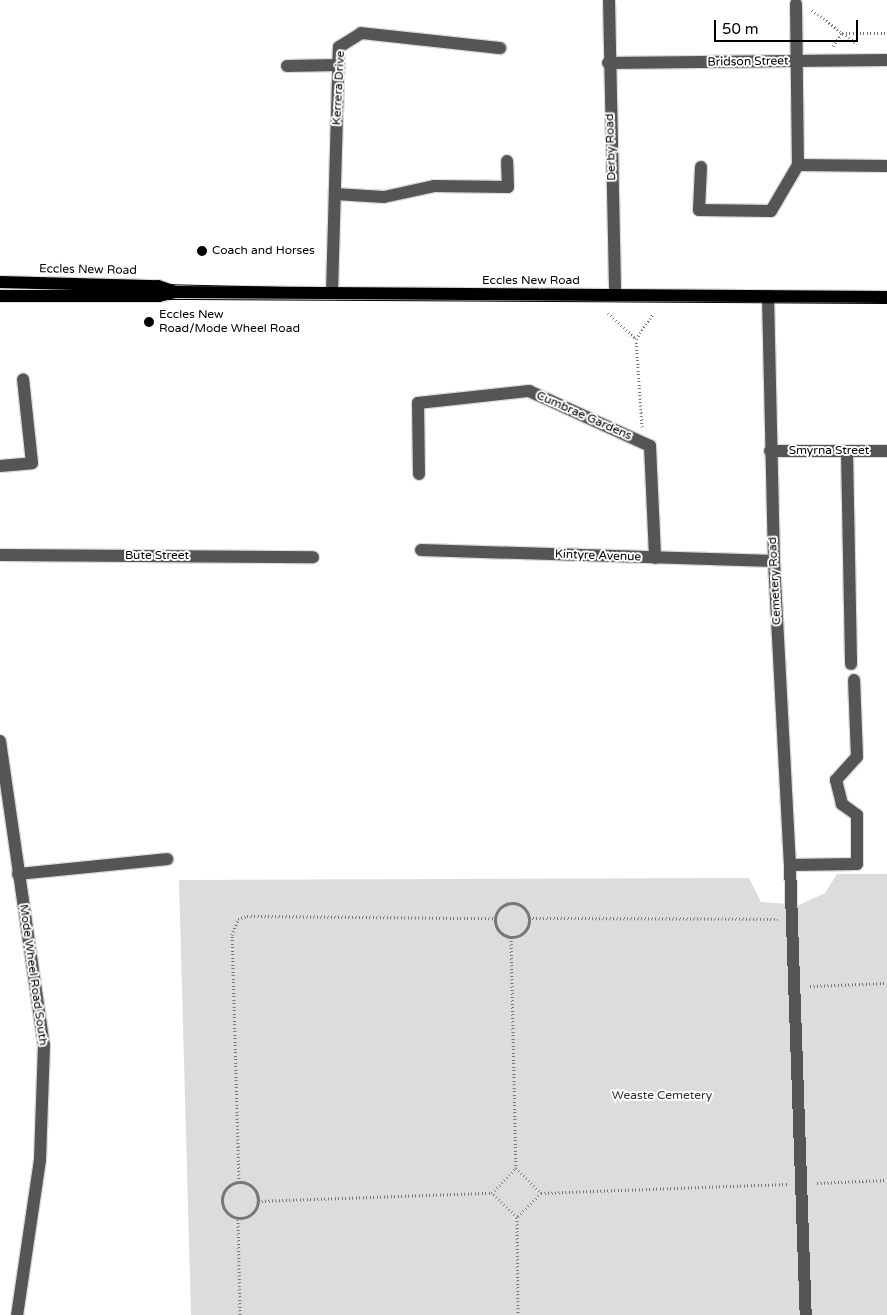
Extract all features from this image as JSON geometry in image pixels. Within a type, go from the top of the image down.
[{"type":"main road","name":"Eccles New Road","points":[[0,282],[158,286],[174,292]]},
{"type":"main road","name":"Eccles New Road","points":[[0,296],[159,296],[174,292],[887,297]]},
{"type":"street","name":"Derby Road","points":[[609,0],[608,63],[615,294]]},
{"type":"street","points":[[701,166],[699,210],[771,211],[798,165],[796,4]]},
{"type":"street","name":"Kerrera Drive","points":[[332,294],[339,47],[361,33],[500,48]]},
{"type":"street","name":"Bridson Street","points":[[608,63],[882,60]]},
{"type":"street","points":[[287,66],[339,65]]},
{"type":"street","points":[[335,194],[384,197],[434,186],[508,187],[507,161]]},
{"type":"street","points":[[798,165],[887,166]]},
{"type":"street","name":"Cemetery Road","points":[[768,296],[770,451],[774,561],[790,865],[806,1315]]},
{"type":"street","points":[[0,466],[32,462],[23,379]]},
{"type":"street","name":"Cumbrae Gardens","points":[[420,474],[418,402],[529,391],[650,446],[654,558]]},
{"type":"street","name":"Smyrna Street","points":[[770,451],[887,451]]},
{"type":"street","points":[[846,452],[851,664]]},
{"type":"street","name":"Kintyre Avenue","points":[[421,550],[774,561]]},
{"type":"street","name":"Bute Street","points":[[0,554],[313,557]]},
{"type":"street","points":[[790,865],[857,864],[857,815],[842,804],[836,780],[857,757],[854,680]]},
{"type":"street","name":"Mode Wheel Road South","points":[[0,741],[2,786],[18,874],[44,1045],[40,1160],[17,1315]]},
{"type":"street","points":[[18,874],[167,859]]},
{"type":"path","points":[[796,4],[804,4],[882,60]]},
{"type":"path","points":[[842,33],[887,32]]},
{"type":"path","points":[[608,314],[636,339]]},
{"type":"path","points":[[643,443],[636,339],[653,314]]},
{"type":"path","points":[[509,902],[524,908],[529,918],[526,930],[511,937],[497,929],[494,918],[499,908],[509,902]]},
{"type":"path","points":[[239,1182],[232,935],[238,919],[247,916],[494,918]]},
{"type":"path","points":[[529,918],[792,919]]},
{"type":"path","points":[[511,937],[516,1168],[541,1192]]},
{"type":"path","points":[[794,987],[887,983]]},
{"type":"path","points":[[258,1200],[492,1193],[516,1168]]},
{"type":"path","points":[[518,1315],[517,1218],[541,1192],[887,1180]]},
{"type":"path","points":[[239,1182],[255,1190],[258,1200],[250,1216],[238,1219],[223,1209],[222,1196],[228,1186],[239,1182]]},
{"type":"path","points":[[492,1193],[517,1218]]},
{"type":"path","points":[[238,1219],[240,1315]]},
{"type":"green space","name":"Weaste Cemetery","points":[[837,874],[887,874],[887,1315],[191,1315],[179,880],[749,878],[761,902],[799,905],[825,893]]},
{"type":"tram line","points":[[0,280],[365,289],[887,292]]},
{"type":"tram line","points":[[0,298],[887,303]]},
{"type":"place","name":"Coach and Horses","points":[[202,251]]},
{"type":"place","name":"Eccles New Road/Mode Wheel Road","points":[[149,322]]}]
